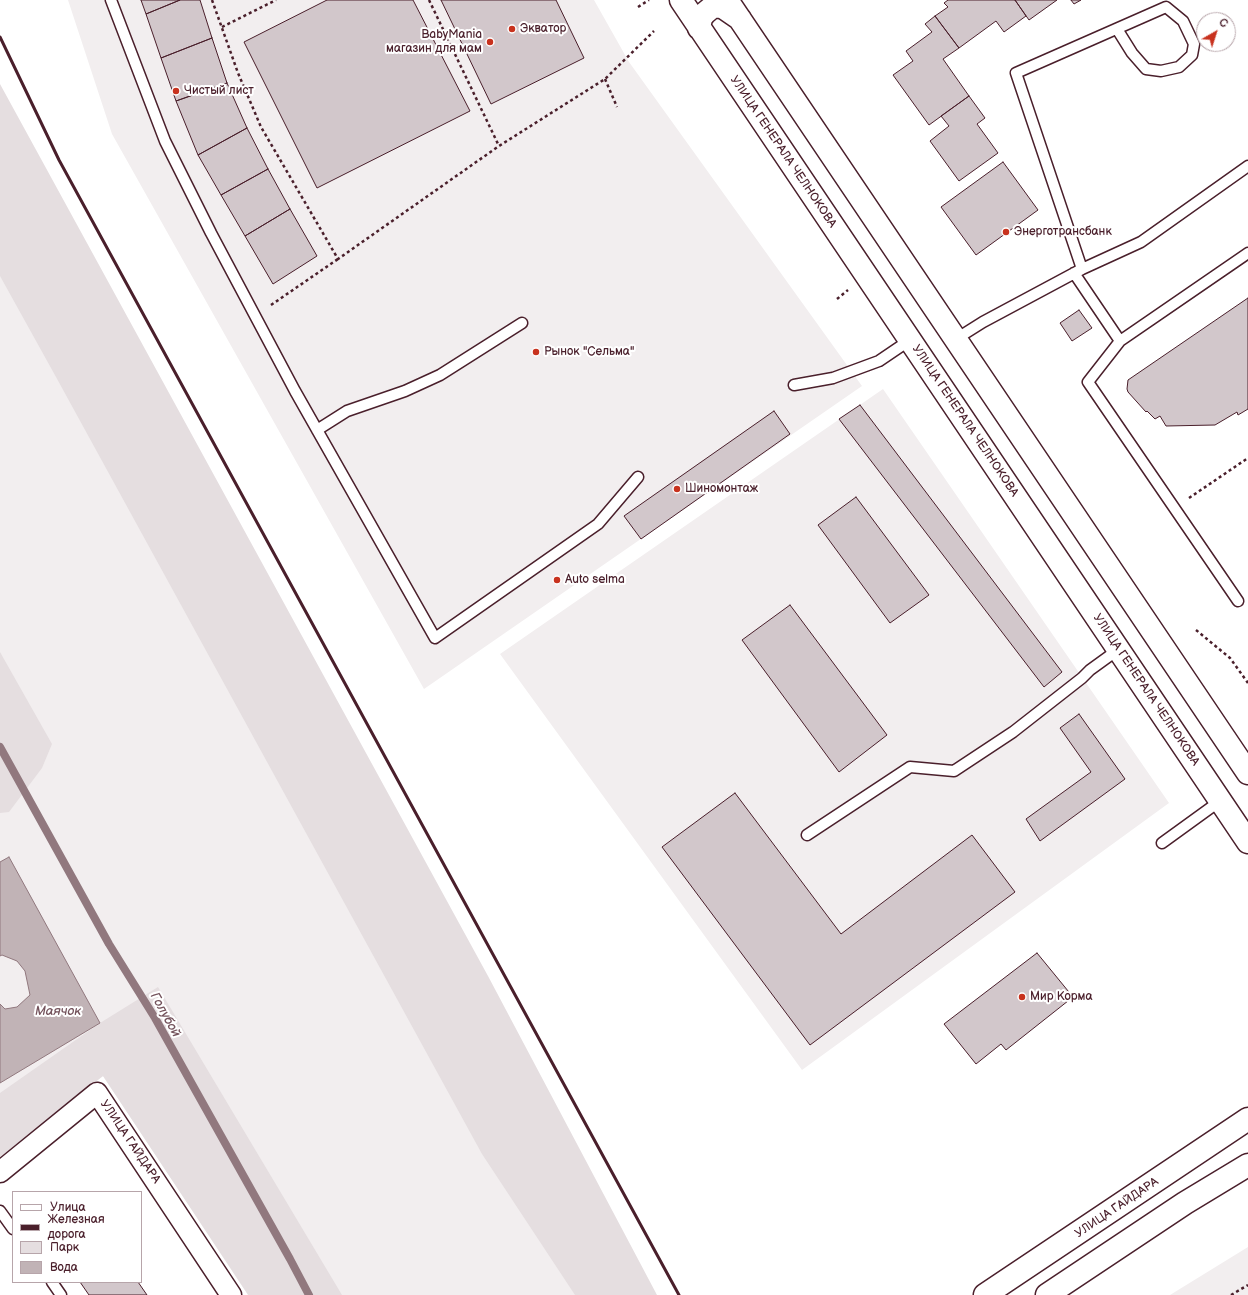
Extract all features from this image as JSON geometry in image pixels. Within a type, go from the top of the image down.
[{"type":"main road","name":"УЛИЦА ГЕНЕРАЛА ЧЕЛНОКОВА","points":[[681,0],[1248,842]]},
{"type":"main road","points":[[727,0],[1248,773]]},
{"type":"main road","points":[[700,28],[701,18],[711,8],[717,6],[724,8],[741,20]]},
{"type":"main road","name":"УЛИЦА ГАЙДАРА","points":[[985,1295],[1248,1119]]},
{"type":"main road","points":[[1047,1295],[1185,1203],[1248,1165]]},
{"type":"street","name":"УЛИЦА ГАЙДАРА","points":[[0,1172],[97,1094],[231,1295]]},
{"type":"lane","points":[[111,0],[165,141],[255,316],[317,430],[435,638],[598,524],[638,477]]},
{"type":"lane","points":[[1117,29],[1132,53],[1146,69],[1161,71],[1178,67],[1192,55],[1194,44],[1184,21],[1166,8],[1117,29],[1016,73],[1078,271],[1120,341]]},
{"type":"lane","points":[[956,339],[983,322],[1078,271],[1141,242],[1248,166]]},
{"type":"lane","points":[[1238,601],[1088,382],[1120,341],[1248,253]]},
{"type":"lane","points":[[317,430],[347,412],[405,391],[440,375],[522,323]]},
{"type":"lane","points":[[794,385],[833,378],[879,361],[910,340]]},
{"type":"lane","points":[[807,835],[910,767],[954,771],[1013,732],[1082,678],[1090,670],[1119,649]]},
{"type":"lane","points":[[1162,842],[1220,801]]},
{"type":"lane","points":[[0,1211],[12,1228]]},
{"type":"lane","points":[[53,1283],[61,1295]]},
{"type":"path","points":[[212,0],[238,73],[261,127],[338,259]]},
{"type":"path","points":[[222,27],[276,0]]},
{"type":"path","points":[[428,0],[499,146]]},
{"type":"path","points":[[638,7],[649,0]]},
{"type":"path","points":[[255,316],[282,299],[499,146],[605,79],[654,31]]},
{"type":"path","points":[[605,79],[618,107]]},
{"type":"path","points":[[1174,508],[1248,458]]},
{"type":"path","points":[[1196,630],[1230,658],[1248,683]]},
{"type":"path","points":[[1231,1295],[1248,1285]]},
{"type":"shaded area","name":"Рынок \"Сельма\"","points":[[68,0],[594,0],[629,62],[862,386],[424,689],[112,134]]},
{"type":"shaded area","points":[[0,177],[634,1295],[249,1295],[103,1076],[62,1106],[0,1156]]},
{"type":"shaded area","points":[[883,389],[1169,803],[802,1070],[500,654]]},
{"type":"shaded area","points":[[1248,1247],[1248,1295],[1170,1295]]},
{"type":"green space","points":[[0,84],[488,976],[657,1295],[575,1295],[482,1154],[0,276]]},
{"type":"green space","points":[[0,652],[52,744],[42,768],[9,812],[0,813]]},
{"type":"green space","points":[[158,987],[342,1295],[248,1295],[103,1076],[0,1157],[0,1093],[100,1023]]},
{"type":"water","name":"Маячок","points":[[9,857],[100,1023],[0,1083],[0,1004],[5,1009],[17,1007],[30,995],[25,971],[17,961],[2,955],[0,956],[0,862]]},
{"type":"building","points":[[141,0],[180,0],[146,14]]},
{"type":"building","points":[[180,0],[200,0],[212,38],[161,58],[146,14]]},
{"type":"building","points":[[327,0],[413,0],[470,111],[317,188],[244,42]]},
{"type":"building","name":"Экватор","points":[[441,0],[556,0],[584,58],[491,104]]},
{"type":"building","points":[[948,0],[1015,0],[1026,16],[1004,32],[996,21],[959,48],[935,16],[948,7],[944,3]]},
{"type":"building","points":[[1015,0],[1057,0],[1029,20]]},
{"type":"building","points":[[1071,0],[1081,0],[1074,4]]},
{"type":"building","points":[[935,16],[959,48],[943,59],[969,96],[929,125],[893,75],[913,61],[906,51],[932,32],[925,24]]},
{"type":"building","points":[[212,38],[227,83],[176,101],[161,58]]},
{"type":"building","points":[[227,83],[247,128],[198,155],[176,101]]},
{"type":"building","points":[[969,96],[985,118],[977,124],[998,153],[959,181],[930,141],[949,126],[941,116]]},
{"type":"building","points":[[247,128],[268,169],[221,195],[198,155]]},
{"type":"building","points":[[1003,162],[1038,210],[976,255],[941,207]]},
{"type":"building","points":[[268,169],[290,209],[245,236],[221,195]]},
{"type":"building","points":[[290,209],[317,256],[273,284],[245,236]]},
{"type":"building","points":[[1248,298],[1248,409],[1238,415],[1237,412],[1215,425],[1166,426],[1160,416],[1155,419],[1147,411],[1146,412],[1128,392],[1128,380]]},
{"type":"building","points":[[1079,310],[1092,328],[1072,341],[1060,323]]},
{"type":"building","points":[[860,405],[1062,672],[1044,687],[839,419]]},
{"type":"building","points":[[774,411],[790,434],[641,539],[624,516]]},
{"type":"building","points":[[856,497],[929,595],[890,623],[818,525]]},
{"type":"building","points":[[790,605],[887,735],[839,772],[742,640]]},
{"type":"building","points":[[1079,714],[1125,779],[1040,841],[1026,819],[1091,772],[1060,728]]},
{"type":"building","points":[[735,793],[841,934],[972,835],[1015,892],[810,1045],[662,847]]},
{"type":"building","points":[[1037,953],[1073,997],[1006,1050],[1001,1044],[976,1064],[944,1024]]},
{"type":"building","points":[[81,1283],[139,1283],[147,1295],[89,1295]]},
{"type":"waterway","name":"Голубой","points":[[0,747],[109,944],[155,1018],[309,1295]]},
{"type":"railway","points":[[0,37],[59,160],[679,1295]]},
{"type":"place","name":"Экватор","points":[[512,29]]},
{"type":"place","name":"BabyMаnia магазин для мам","points":[[490,42]]},
{"type":"place","name":"Чистый лист","points":[[176,91]]},
{"type":"place","name":"Энерготрансбанк","points":[[1006,232]]},
{"type":"place","name":"Рынок \"Сельма\"","points":[[536,352]]},
{"type":"place","name":"Шиномонтаж","points":[[677,489]]},
{"type":"place","name":"Auto selma","points":[[557,580]]},
{"type":"place","name":"Мир Корма","points":[[1022,997]]}]
